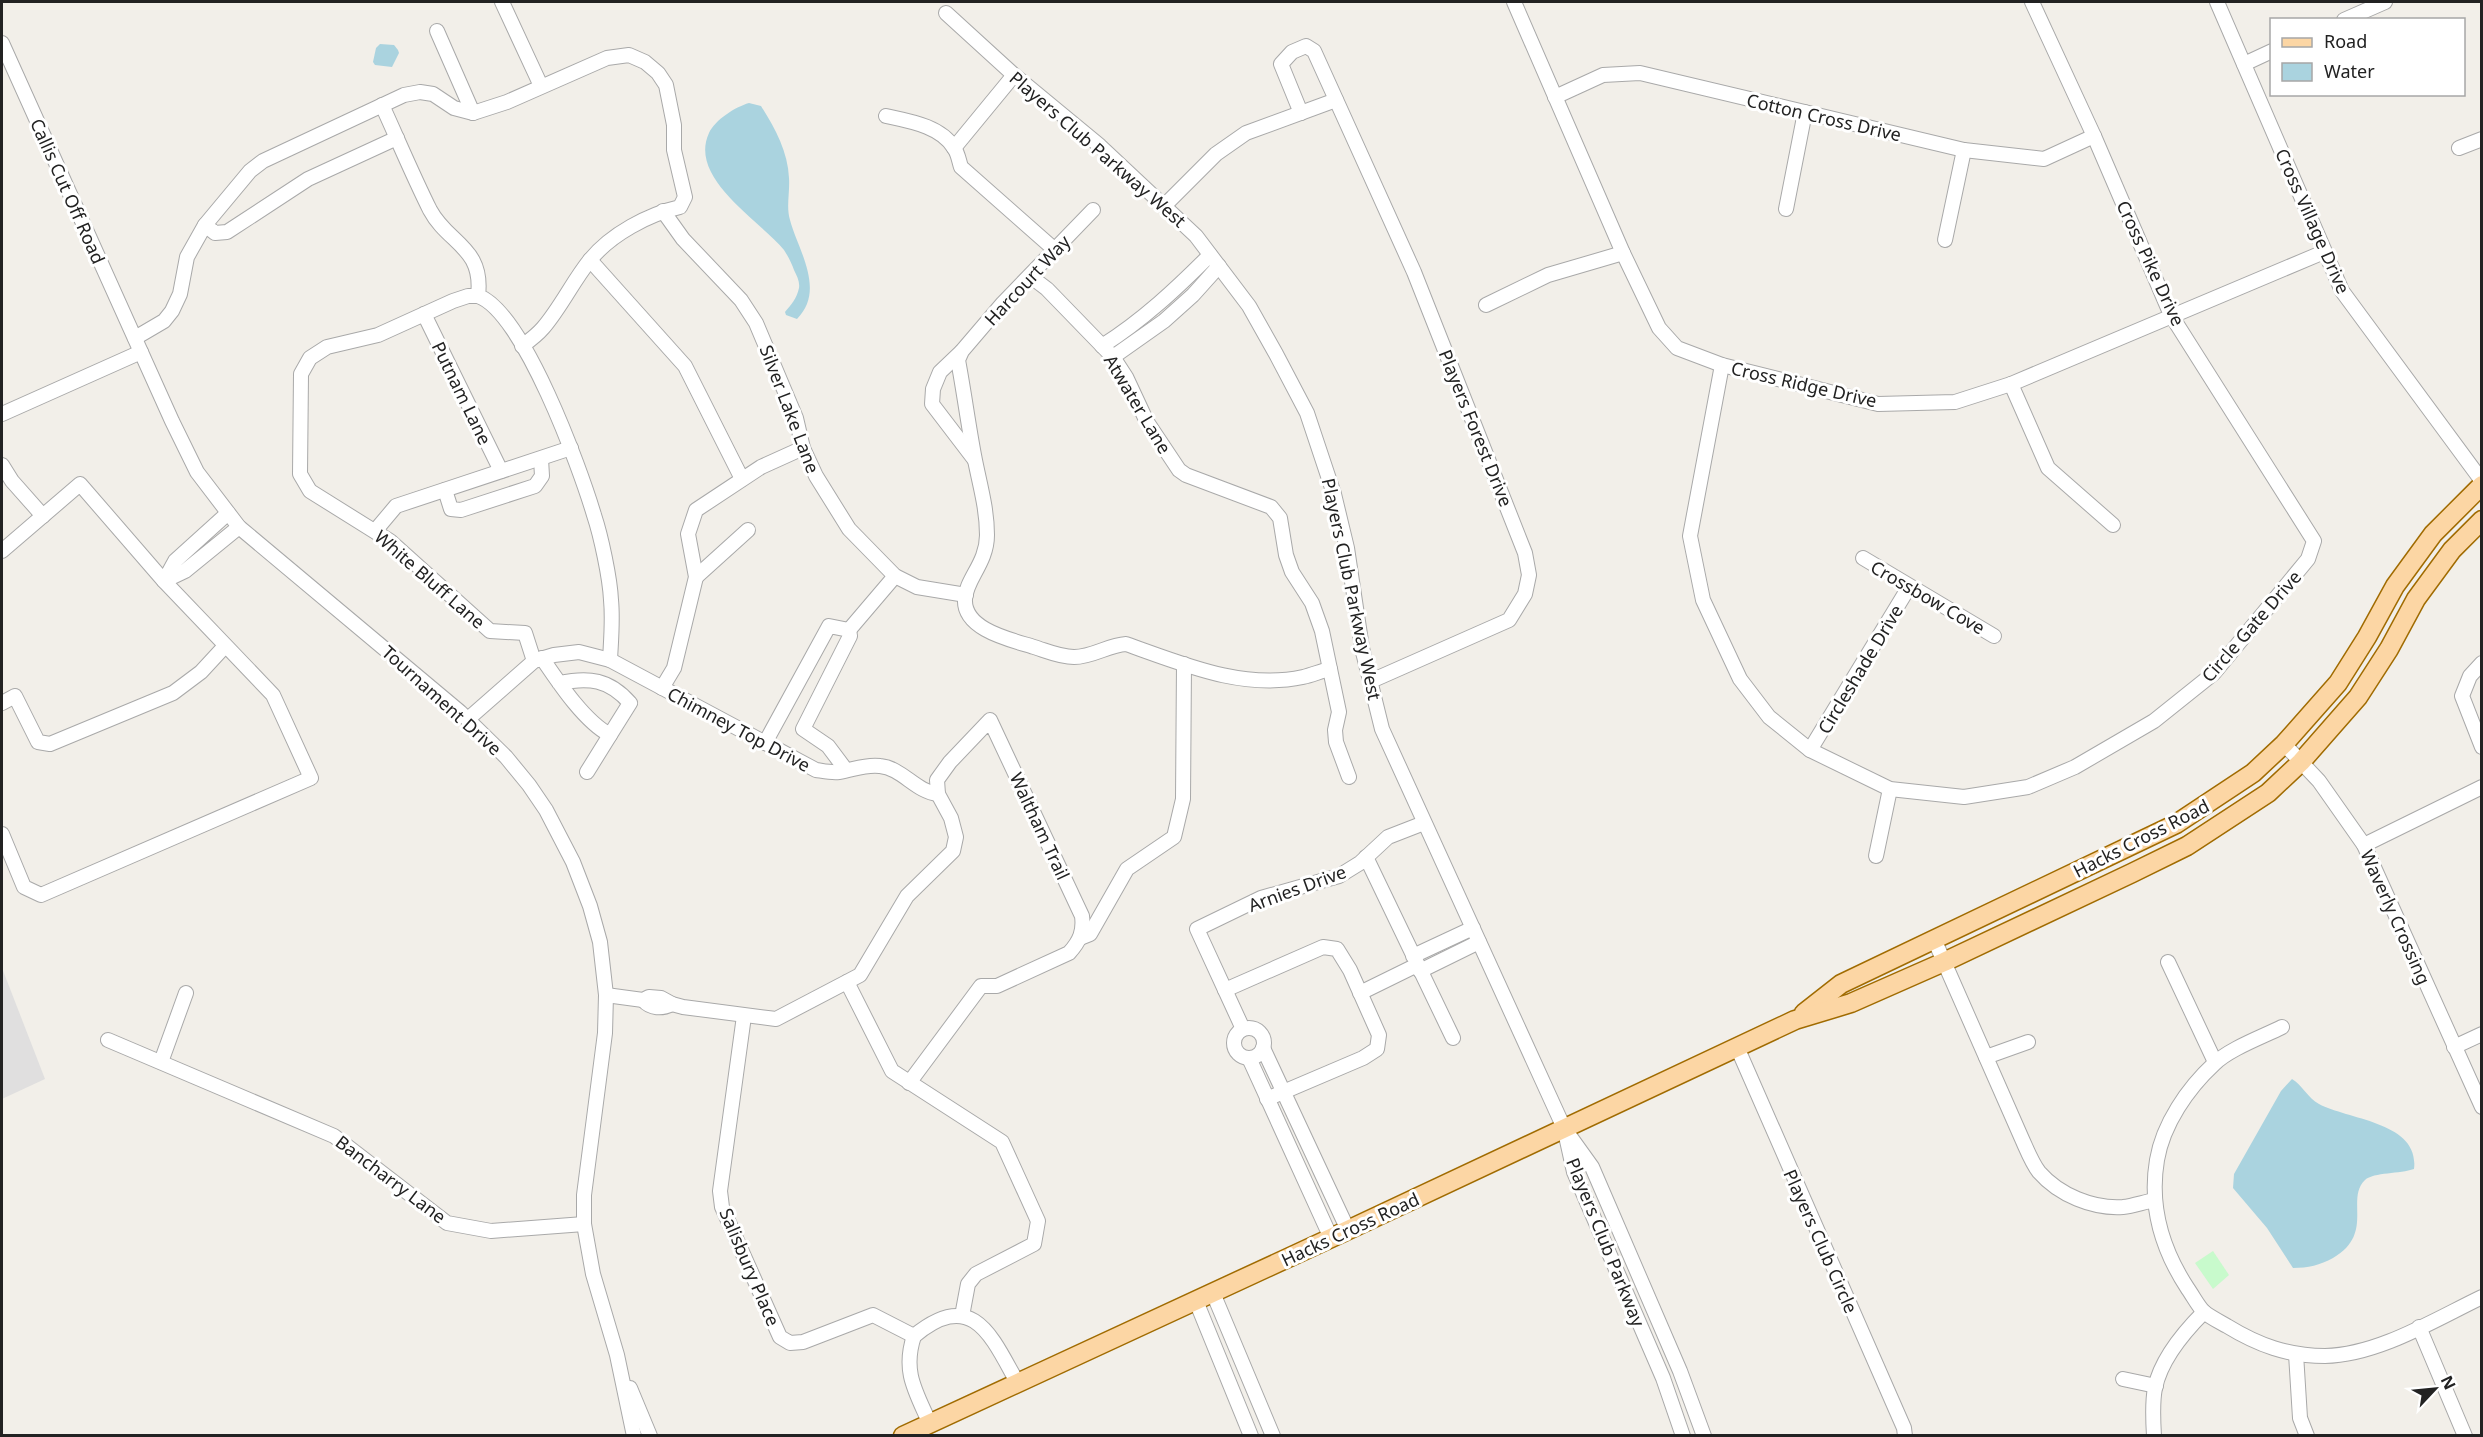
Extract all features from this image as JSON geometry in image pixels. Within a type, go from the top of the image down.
[{"type":"main road","name":"Hacks Cross Road","points":[[1795,1020],[1841,984],[2176,824],[2253,774],[2284,744],[2338,683],[2395,586],[2433,534],[2481,483]]},
{"type":"main road","name":"Hacks Cross Road","points":[[903,1436],[1795,1020],[1851,1003],[1944,962],[2187,846],[2268,793],[2301,762],[2358,697],[2389,649],[2416,599],[2452,550],[2481,520]]},
{"type":"street","points":[[502,2],[541,86]]},
{"type":"street","name":"Cross Ridge Drive","points":[[1514,2],[1623,253],[1659,328],[1677,348],[1722,365],[1878,404],[1954,402],[2011,384],[2324,252]]},
{"type":"street","name":"Cross Pike Drive","points":[[2032,2],[2094,136],[2172,315],[2314,542]]},
{"type":"street","name":"Cross Village Drive","points":[[2217,2],[2342,291],[2481,483]]},
{"type":"street","points":[[2349,18],[2385,2]]},
{"type":"street","name":"Players Club Parkway West","points":[[946,13],[1014,75],[1100,146],[1196,236],[1248,306],[1307,413],[1334,494],[1347,548],[1362,648],[1382,729],[1564,1128]]},
{"type":"street","points":[[437,31],[473,113]]},
{"type":"street","name":"Callis Cut Off Road","points":[[2,43],[187,454]]},
{"type":"street","name":"Players Forest Drive","points":[[1301,113],[1281,64],[1292,52],[1306,46],[1314,51],[1414,272],[1526,553],[1528,575],[1525,594],[1509,620],[1371,681]]},
{"type":"street","points":[[2244,64],[2270,51]]},
{"type":"street","points":[[135,338],[164,321],[172,311],[180,294],[187,257],[206,225],[250,171],[262,161],[404,95],[420,92],[433,94],[454,108],[473,113],[507,102],[607,58],[629,55],[645,62],[658,73],[666,85],[674,125],[674,150],[685,197],[681,207],[663,211],[606,244],[590,260],[542,330],[522,346]]},
{"type":"street","name":"Cotton Cross Drive","points":[[1555,97],[1603,75],[1640,73],[1964,150],[2044,159],[2094,136]]},
{"type":"street","points":[[954,148],[1014,75]]},
{"type":"street","points":[[1164,206],[1216,154],[1246,134],[1336,100]]},
{"type":"street","points":[[382,105],[435,218],[470,255],[478,280],[478,296],[495,305],[522,346],[571,448],[595,517],[611,600],[610,660]]},
{"type":"street","points":[[1786,209],[1805,112]]},
{"type":"street","points":[[886,116],[917,123],[936,132],[954,148],[961,167],[1054,250]]},
{"type":"street","points":[[206,225],[215,233],[227,231],[308,179],[397,138]]},
{"type":"street","points":[[2459,148],[2481,139]]},
{"type":"street","points":[[1945,240],[1964,150]]},
{"type":"street","name":"Harcourt Way","points":[[975,461],[932,404],[933,389],[940,372],[1093,210]]},
{"type":"street","name":"Silver Lake Lane","points":[[663,211],[683,239],[741,300],[756,323],[796,418],[803,448],[816,476],[849,529],[895,576],[917,587],[966,595]]},
{"type":"street","points":[[1486,305],[1548,275],[1623,253]]},
{"type":"street","points":[[590,260],[685,366],[742,479]]},
{"type":"street","points":[[1102,346],[1143,318],[1215,260]]},
{"type":"street","points":[[1113,357],[1176,310],[1215,260]]},
{"type":"street","name":"Atwater Lane","points":[[1030,276],[1047,289],[1113,357],[1126,377],[1147,422],[1179,470],[1186,475],[1271,507],[1280,518],[1286,555],[1292,572],[1312,603],[1322,631],[1340,712],[1335,730],[1336,742],[1349,777]]},
{"type":"street","name":"White Bluff Lane","points":[[478,296],[468,296],[378,335],[343,342],[320,351],[310,358],[302,374],[299,465],[302,480],[310,490],[375,531],[437,582],[490,631],[525,633],[538,660]]},
{"type":"street","points":[[1165,300],[1176,310]]},
{"type":"street","name":"Putnam Lane","points":[[424,314],[501,471]]},
{"type":"street","points":[[1143,318],[1152,330]]},
{"type":"street","name":"Harcourt Way","points":[[962,351],[958,360],[975,461],[986,507],[987,537],[984,559],[966,595]]},
{"type":"street","points":[[2,414],[141,352]]},
{"type":"street","name":"Circle Gate Drive","points":[[1722,365],[1690,536],[1703,600],[1740,679],[1768,717],[1810,750],[1890,789],[1964,797],[2028,787],[2075,767],[2154,721],[2214,673],[2308,559],[2314,542]]},
{"type":"street","points":[[2011,384],[2048,468],[2113,525]]},
{"type":"street","points":[[375,531],[396,506],[571,448]]},
{"type":"street","points":[[662,688],[675,668],[696,577],[688,534],[696,510],[761,467],[803,448]]},
{"type":"street","name":"Tournament Drive","points":[[187,454],[239,527],[468,719],[506,757],[529,785],[561,837],[583,887],[595,924],[606,995],[605,1033],[587,1164],[584,1224],[593,1274],[617,1356],[634,1436]]},
{"type":"street","points":[[445,490],[451,509],[461,510],[535,486],[542,476],[541,459]]},
{"type":"street","points":[[2,465],[12,481],[43,516]]},
{"type":"street","points":[[2,550],[80,484],[164,581],[273,695],[311,778],[41,895],[24,887],[2,834]]},
{"type":"street","points":[[164,581],[176,561],[228,513]]},
{"type":"street","points":[[164,581],[185,571],[239,527]]},
{"type":"street","points":[[696,577],[748,530]]},
{"type":"street","name":"Crossbow Cove","points":[[1863,558],[1994,636]]},
{"type":"street","points":[[846,770],[828,746],[803,729],[850,636],[849,630],[895,576]]},
{"type":"street","name":"Circleshade Drive","points":[[1810,750],[1909,587]]},
{"type":"street","points":[[966,595],[966,609],[973,620],[996,636],[1073,657],[1089,655],[1113,645],[1126,644],[1230,678],[1264,681],[1304,677],[1330,669]]},
{"type":"street","points":[[765,743],[829,626],[849,630]]},
{"type":"street","points":[[2,703],[15,696],[38,742],[50,744],[173,693],[201,672],[225,646]]},
{"type":"street","name":"Chimney Top Drive","points":[[538,660],[579,652],[610,660],[816,770],[838,773],[856,767],[882,766],[898,773],[927,793],[938,794]]},
{"type":"street","points":[[468,719],[538,660],[601,730],[610,735]]},
{"type":"street","points":[[2481,663],[2470,676],[2462,696],[2481,747]]},
{"type":"street","points":[[909,1083],[981,986],[997,986],[1069,953],[1081,935],[1090,934],[1127,869],[1174,837],[1183,799],[1184,664]]},
{"type":"street","points":[[559,682],[583,678],[601,682],[623,695],[630,703],[587,772]]},
{"type":"street","name":"Waltham Trail","points":[[938,794],[937,780],[950,762],[990,720],[1082,916],[1081,935]]},
{"type":"street","name":"Waverly Crossing","points":[[2284,744],[2319,781],[2364,845],[2481,1107]]},
{"type":"street","points":[[2364,845],[2481,787]]},
{"type":"street","points":[[1876,856],[1890,789]]},
{"type":"street","points":[[606,995],[643,1000],[649,997],[661,998],[672,1004],[776,1019],[860,975],[907,896],[953,850],[957,837],[951,818],[938,794]]},
{"type":"street","name":"Arnies Drive","points":[[1225,990],[1197,929],[1261,898],[1339,876],[1396,832],[1424,823]]},
{"type":"street","points":[[1366,857],[1453,1038]]},
{"type":"street","points":[[1360,993],[1438,953],[1473,928]]},
{"type":"street","points":[[1934,939],[2038,1171],[2054,1187],[2071,1196],[2100,1206],[2124,1207],[2155,1200]]},
{"type":"street","points":[[1438,953],[1479,942]]},
{"type":"street","points":[[1243,1029],[1225,990],[1323,947],[1332,947],[1337,949],[1346,963],[1379,1035],[1377,1049],[1363,1058],[1267,1099]]},
{"type":"street","points":[[2168,962],[2215,1062]]},
{"type":"street","points":[[847,982],[892,1071],[1002,1142],[1038,1221],[1034,1244],[976,1274],[968,1284],[962,1316]]},
{"type":"street","points":[[161,1062],[186,993]]},
{"type":"street","name":"Salisbury Place","points":[[744,1016],[720,1191],[722,1207],[780,1337],[790,1343],[803,1342],[873,1315],[914,1336]]},
{"type":"street","points":[[1263,1048],[1258,1055],[1249,1058],[1242,1056],[1234,1047],[1235,1036],[1243,1029],[1250,1028],[1261,1033],[1263,1048],[1348,1230]]},
{"type":"street","points":[[2282,1028],[2215,1062],[2183,1100],[2166,1134],[2157,1159],[2155,1200],[2158,1225],[2165,1247],[2180,1278],[2204,1312],[2250,1340],[2296,1354],[2324,1356],[2356,1352],[2419,1327],[2481,1297]]},
{"type":"street","points":[[2454,1047],[2481,1034]]},
{"type":"street","name":"Bancharry Lane","points":[[108,1040],[334,1136],[447,1223],[491,1231],[584,1224]]},
{"type":"street","points":[[1986,1057],[2028,1042]]},
{"type":"street","name":"Players Club Circle","points":[[1737,1047],[1904,1428],[1905,1436]]},
{"type":"street","points":[[1249,1058],[1331,1238]]},
{"type":"street","name":"Players Club Parkway","points":[[1564,1128],[1574,1172],[1663,1378],[1683,1436]]},
{"type":"street","name":"Players Club Parkway","points":[[1564,1128],[1592,1167],[1680,1371],[1704,1436]]},
{"type":"street","points":[[1285,1138],[1301,1130]]},
{"type":"street","points":[[1311,1195],[1328,1187]]},
{"type":"street","points":[[1213,1293],[1273,1436]]},
{"type":"street","points":[[1196,1301],[1251,1436]]},
{"type":"street","points":[[2154,1436],[2156,1386],[2164,1366],[2181,1338],[2204,1312]]},
{"type":"street","points":[[930,1424],[911,1380],[908,1362],[914,1336],[938,1322],[950,1317],[962,1316],[977,1321],[985,1327],[1017,1382]]},
{"type":"street","points":[[2419,1327],[2465,1436]]},
{"type":"street","points":[[2296,1354],[2300,1418],[2307,1436]]},
{"type":"street","name":"Tournament Drive","points":[[617,1356],[650,1436]]},
{"type":"street","points":[[2123,1379],[2156,1386]]},
{"type":"shaded area","points":[[2,968],[45,1079],[2,1099]]},
{"type":"green space","points":[[2213,1251],[2229,1275],[2213,1289],[2195,1263]]},
{"type":"water","points":[[380,44],[394,45],[398,50],[399,53],[392,67],[375,65],[373,62],[376,48]]},
{"type":"water","points":[[749,103],[761,106],[776,132],[788,168],[789,215],[810,283],[805,308],[797,319],[786,315],[785,312],[792,304],[799,286],[799,281],[787,255],[773,238],[729,197],[708,166],[705,150],[712,128],[726,115]]},
{"type":"water","points":[[2292,1079],[2319,1104],[2394,1132],[2406,1141],[2413,1153],[2414,1169],[2369,1177],[2365,1180],[2357,1197],[2356,1228],[2346,1249],[2323,1263],[2293,1268],[2267,1228],[2233,1188],[2234,1174],[2281,1091]]}]
